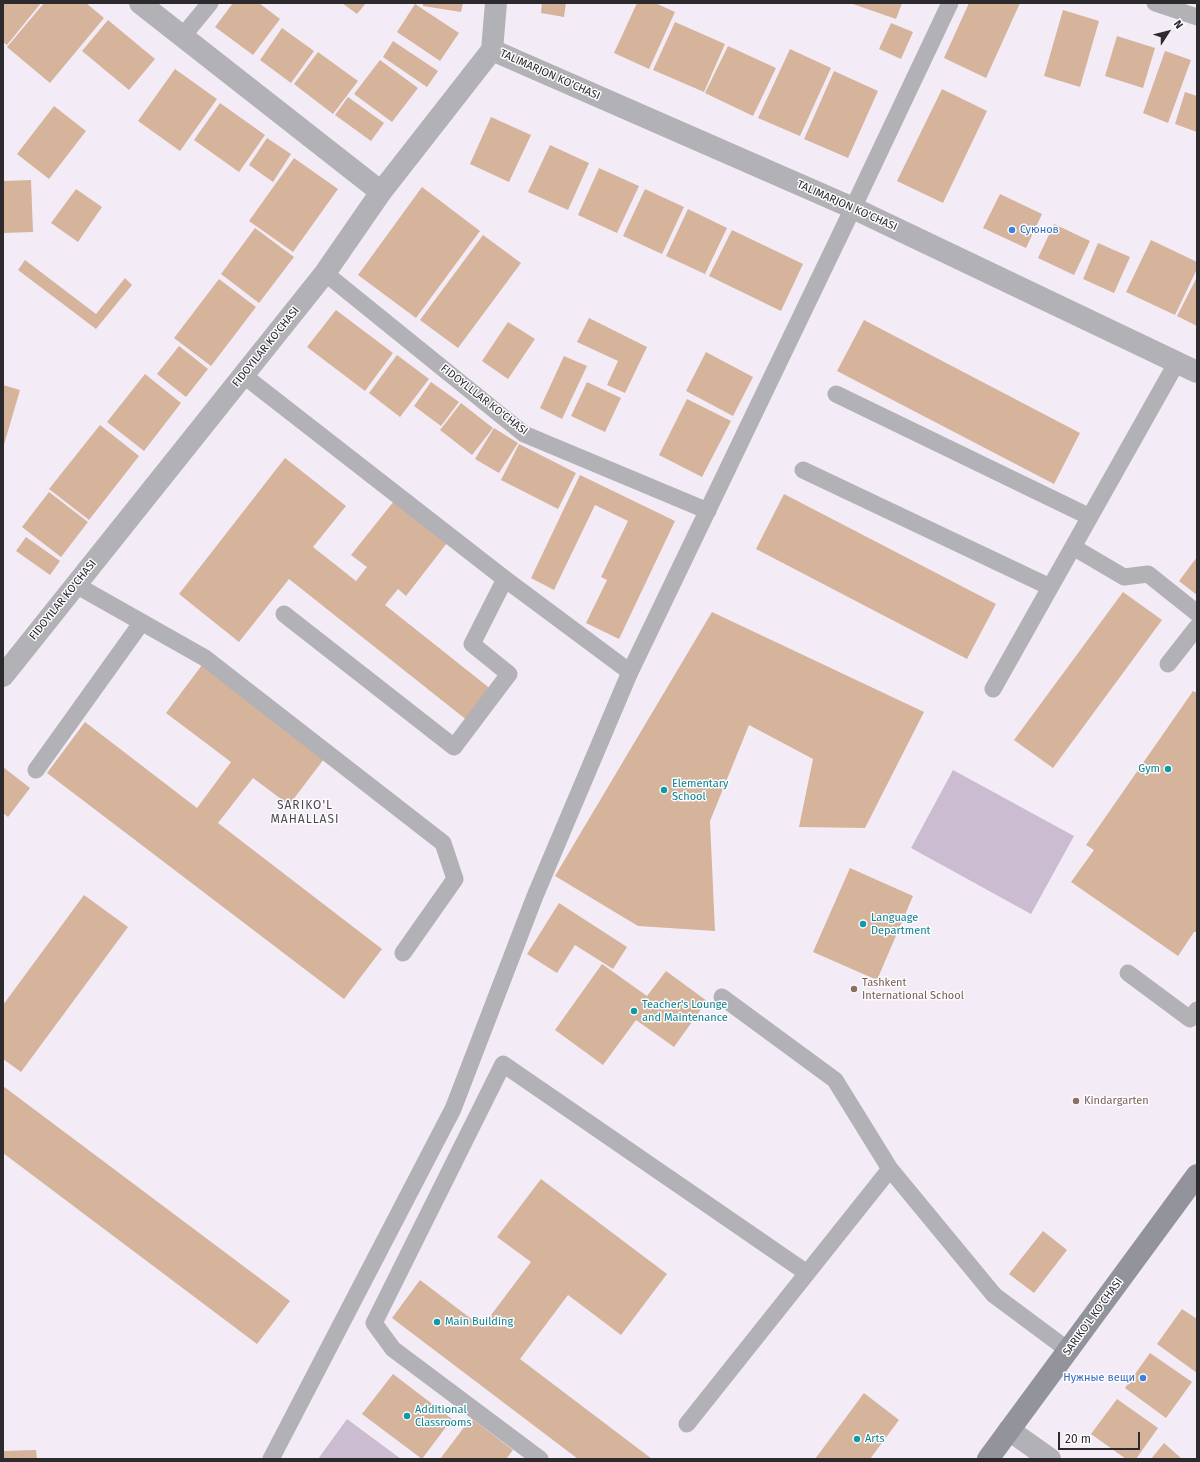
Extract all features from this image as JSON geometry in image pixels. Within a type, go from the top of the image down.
[{"type":"main road","name":"SARIKO'L KO'CHASI","points":[[988,1459],[1197,1175]]},
{"type":"street","points":[[140,3],[381,192]]},
{"type":"street","points":[[492,50],[496,3]]},
{"type":"street","name":"FIDOYILAR KO'CHASI","points":[[3,676],[326,273],[381,192],[492,50]]},
{"type":"street","name":"TALIMARJON KO'CHASI","points":[[492,50],[853,208],[1197,372]]},
{"type":"street","points":[[1009,1430],[1050,1459]]},
{"type":"lane","points":[[182,37],[210,3]]},
{"type":"lane","points":[[271,1459],[453,1109],[535,896],[630,672],[950,3]]},
{"type":"lane","points":[[1156,3],[1197,17]]},
{"type":"lane","name":"FIDOYLLLAR KO'CHASI","points":[[326,273],[524,434],[708,511]]},
{"type":"lane","points":[[993,689],[1177,362]]},
{"type":"lane","points":[[243,375],[505,579],[630,672]]},
{"type":"lane","points":[[836,394],[1090,517]]},
{"type":"lane","points":[[803,470],[1050,587]]},
{"type":"lane","points":[[1073,547],[1124,577],[1148,574],[1197,613]]},
{"type":"lane","points":[[284,614],[454,747],[509,674],[472,644],[505,579]]},
{"type":"lane","points":[[76,585],[205,658],[443,843],[454,879],[403,953]]},
{"type":"lane","points":[[36,770],[142,622]]},
{"type":"lane","points":[[1168,664],[1197,627]]},
{"type":"lane","points":[[1128,973],[1190,1019],[1197,1010]]},
{"type":"lane","points":[[722,997],[835,1080],[890,1169],[994,1295],[1068,1350]]},
{"type":"lane","points":[[540,1459],[393,1349],[374,1324],[503,1064],[807,1274]]},
{"type":"lane","points":[[687,1424],[890,1169]]},
{"type":"shaded area","points":[[953,770],[1074,836],[1031,914],[911,848]]},
{"type":"shaded area","points":[[347,1419],[401,1459],[318,1459]]},
{"type":"building","points":[[3,3],[41,3],[7,45],[3,42]]},
{"type":"building","points":[[44,3],[86,3],[104,18],[50,83],[7,47]]},
{"type":"building","points":[[233,3],[259,3],[280,19],[253,55],[215,27]]},
{"type":"building","points":[[342,3],[366,3],[357,14]]},
{"type":"building","points":[[423,3],[463,3],[461,12],[423,6]]},
{"type":"building","points":[[542,3],[566,3],[564,17],[541,13]]},
{"type":"building","points":[[637,3],[655,3],[675,12],[649,69],[614,53]]},
{"type":"building","points":[[850,3],[902,3],[896,19]]},
{"type":"building","points":[[969,3],[1020,3],[986,78],[944,58]]},
{"type":"building","points":[[415,4],[459,33],[440,61],[397,32]]},
{"type":"building","points":[[1063,10],[1099,21],[1080,87],[1044,76]]},
{"type":"building","points":[[108,20],[155,59],[129,90],[82,51]]},
{"type":"building","points":[[675,22],[725,44],[704,92],[653,70]]},
{"type":"building","points":[[891,23],[913,32],[901,59],[879,49]]},
{"type":"building","points":[[282,28],[314,51],[291,83],[260,60]]},
{"type":"building","points":[[1117,36],[1155,48],[1143,88],[1105,76]]},
{"type":"building","points":[[393,41],[438,71],[427,87],[383,57]]},
{"type":"building","points":[[728,46],[776,68],[753,116],[705,93]]},
{"type":"building","points":[[790,49],[831,68],[800,136],[758,118]]},
{"type":"building","points":[[1165,51],[1191,60],[1168,123],[1143,113]]},
{"type":"building","points":[[318,52],[358,81],[333,114],[294,84]]},
{"type":"building","points":[[380,60],[418,88],[392,122],[354,94]]},
{"type":"building","points":[[175,69],[217,99],[180,151],[138,121]]},
{"type":"building","points":[[834,71],[878,91],[848,158],[804,139]]},
{"type":"building","points":[[942,89],[987,111],[943,203],[897,181]]},
{"type":"building","points":[[1185,92],[1197,96],[1197,132],[1175,124]]},
{"type":"building","points":[[348,97],[384,123],[371,141],[335,115]]},
{"type":"building","points":[[220,103],[265,135],[239,172],[194,140]]},
{"type":"building","points":[[54,106],[86,131],[49,179],[17,154]]},
{"type":"building","points":[[491,117],[531,135],[509,182],[470,164]]},
{"type":"building","points":[[267,138],[291,154],[273,182],[249,165]]},
{"type":"building","points":[[550,145],[589,163],[568,210],[528,192]]},
{"type":"building","points":[[294,158],[338,189],[293,252],[249,221]]},
{"type":"building","points":[[599,168],[639,186],[617,233],[578,215]]},
{"type":"building","points":[[31,180],[33,232],[3,233],[3,181]]},
{"type":"building","points":[[422,187],[480,231],[416,318],[358,275]]},
{"type":"building","points":[[76,189],[102,207],[78,242],[51,223]]},
{"type":"building","points":[[645,189],[684,207],[662,254],[623,236]]},
{"type":"building","points":[[1000,194],[1042,214],[1026,248],[983,228]]},
{"type":"building","points":[[688,209],[727,228],[705,274],[666,256]]},
{"type":"building","points":[[1054,224],[1090,241],[1074,275],[1038,258]]},
{"type":"building","points":[[255,228],[294,257],[259,303],[221,274]]},
{"type":"building","points":[[732,230],[803,264],[781,311],[709,276]]},
{"type":"building","points":[[483,235],[521,263],[458,348],[420,320]]},
{"type":"building","points":[[1151,240],[1197,262],[1197,269],[1175,315],[1126,292]]},
{"type":"building","points":[[1098,243],[1130,257],[1114,293],[1083,279]]},
{"type":"building","points":[[25,260],[96,314],[125,278],[132,285],[96,329],[18,270]]},
{"type":"building","points":[[1197,277],[1197,326],[1177,316]]},
{"type":"building","points":[[219,279],[256,307],[211,366],[174,338]]},
{"type":"building","points":[[336,310],[393,353],[365,391],[307,347]]},
{"type":"building","points":[[589,318],[647,347],[625,393],[607,385],[618,361],[577,342]]},
{"type":"building","points":[[864,320],[1080,433],[1054,484],[837,371]]},
{"type":"building","points":[[508,322],[535,339],[508,379],[482,361]]},
{"type":"building","points":[[179,346],[208,369],[186,397],[157,374]]},
{"type":"building","points":[[706,352],[753,377],[733,416],[686,391]]},
{"type":"building","points":[[397,355],[429,379],[400,417],[369,393]]},
{"type":"building","points":[[564,356],[587,366],[562,419],[540,408]]},
{"type":"building","points":[[145,374],[181,403],[144,451],[107,422]]},
{"type":"building","points":[[431,382],[459,402],[441,426],[414,406]]},
{"type":"building","points":[[587,382],[621,398],[605,432],[571,416]]},
{"type":"building","points":[[3,385],[20,390],[3,448]]},
{"type":"building","points":[[687,399],[731,421],[702,477],[659,455]]},
{"type":"building","points":[[461,403],[493,428],[472,455],[440,430]]},
{"type":"building","points":[[100,425],[139,456],[89,520],[49,489]]},
{"type":"building","points":[[494,428],[518,443],[499,473],[475,459]]},
{"type":"building","points":[[519,444],[576,473],[558,509],[501,480]]},
{"type":"building","points":[[285,458],[346,506],[313,547],[356,581],[367,567],[351,555],[394,501],[447,543],[406,596],[398,589],[385,605],[492,690],[468,721],[289,579],[239,642],[179,594]]},
{"type":"building","points":[[580,475],[675,521],[619,639],[586,623],[607,580],[601,577],[628,521],[595,505],[554,590],[531,578]]},
{"type":"building","points":[[49,492],[88,522],[61,557],[22,527]]},
{"type":"building","points":[[784,494],[996,604],[967,659],[756,549]]},
{"type":"building","points":[[26,537],[60,561],[50,575],[16,551]]},
{"type":"building","points":[[1197,557],[1197,595],[1179,581]]},
{"type":"building","points":[[1123,592],[1162,620],[1053,768],[1014,740]]},
{"type":"building","name":"Elementary School","points":[[712,612],[924,712],[865,828],[799,827],[813,759],[749,725],[710,821],[715,931],[638,926],[555,876]]},
{"type":"building","points":[[202,665],[324,759],[289,805],[253,778],[218,823],[382,949],[344,999],[47,773],[85,722],[197,808],[231,762],[166,713]]},
{"type":"building","name":"Gym","points":[[1193,691],[1197,693],[1197,932],[1194,932],[1178,956],[1071,882],[1094,850],[1086,845]]},
{"type":"building","points":[[3,767],[30,788],[8,817],[3,813]]},
{"type":"building","name":"Language Department","points":[[850,868],[913,896],[877,980],[813,952]]},
{"type":"building","points":[[84,895],[128,927],[21,1072],[3,1059],[3,1005]]},
{"type":"building","points":[[559,903],[627,947],[613,969],[575,945],[557,973],[527,954]]},
{"type":"building","name":"Teacher's Lounge and Maintenance","points":[[602,964],[647,996],[666,971],[707,1001],[674,1047],[636,1020],[603,1065],[555,1030]]},
{"type":"building","points":[[3,1086],[290,1301],[257,1344],[3,1153]]},
{"type":"building","name":"Main Building","points":[[541,1179],[667,1274],[621,1335],[568,1295],[520,1359],[652,1459],[578,1459],[392,1318],[420,1280],[482,1327],[531,1262],[497,1237]]},
{"type":"building","points":[[1043,1231],[1067,1250],[1034,1293],[1009,1274]]},
{"type":"building","points":[[1182,1309],[1197,1319],[1197,1373],[1157,1344]]},
{"type":"building","points":[[1150,1353],[1192,1382],[1166,1418],[1125,1388]]},
{"type":"building","name":"Additional Classrooms","points":[[393,1374],[452,1419],[422,1459],[362,1414]]},
{"type":"building","name":"Arts","points":[[864,1393],[899,1420],[870,1459],[815,1459]]},
{"type":"building","points":[[1117,1399],[1158,1428],[1136,1459],[1126,1459],[1091,1434]]},
{"type":"building","points":[[471,1418],[513,1450],[506,1459],[440,1459]]},
{"type":"building","points":[[1164,1443],[1182,1459],[1151,1459]]},
{"type":"building","points":[[36,1450],[37,1459],[3,1459],[3,1451]]},
{"type":"place","name":"Суюнов","points":[[1012,230]]},
{"type":"place","name":"Gym","points":[[1168,769]]},
{"type":"place","name":"Elementary School","points":[[664,790]]},
{"type":"place","name":"Language Department","points":[[863,924]]},
{"type":"place","name":"Tashkent International School","points":[[854,989]]},
{"type":"place","name":"Teacher's Lounge and Maintenance","points":[[634,1011]]},
{"type":"place","name":"Kindargarten","points":[[1076,1101]]},
{"type":"place","name":"Main Building","points":[[437,1322]]},
{"type":"place","name":"Нужные вещи","points":[[1143,1378]]},
{"type":"place","name":"Additional Classrooms","points":[[407,1416]]},
{"type":"place","name":"Arts","points":[[857,1439]]},
{"type":"district","name":"SARIKO'L MAHALLASI","points":[[305,813]]}]
